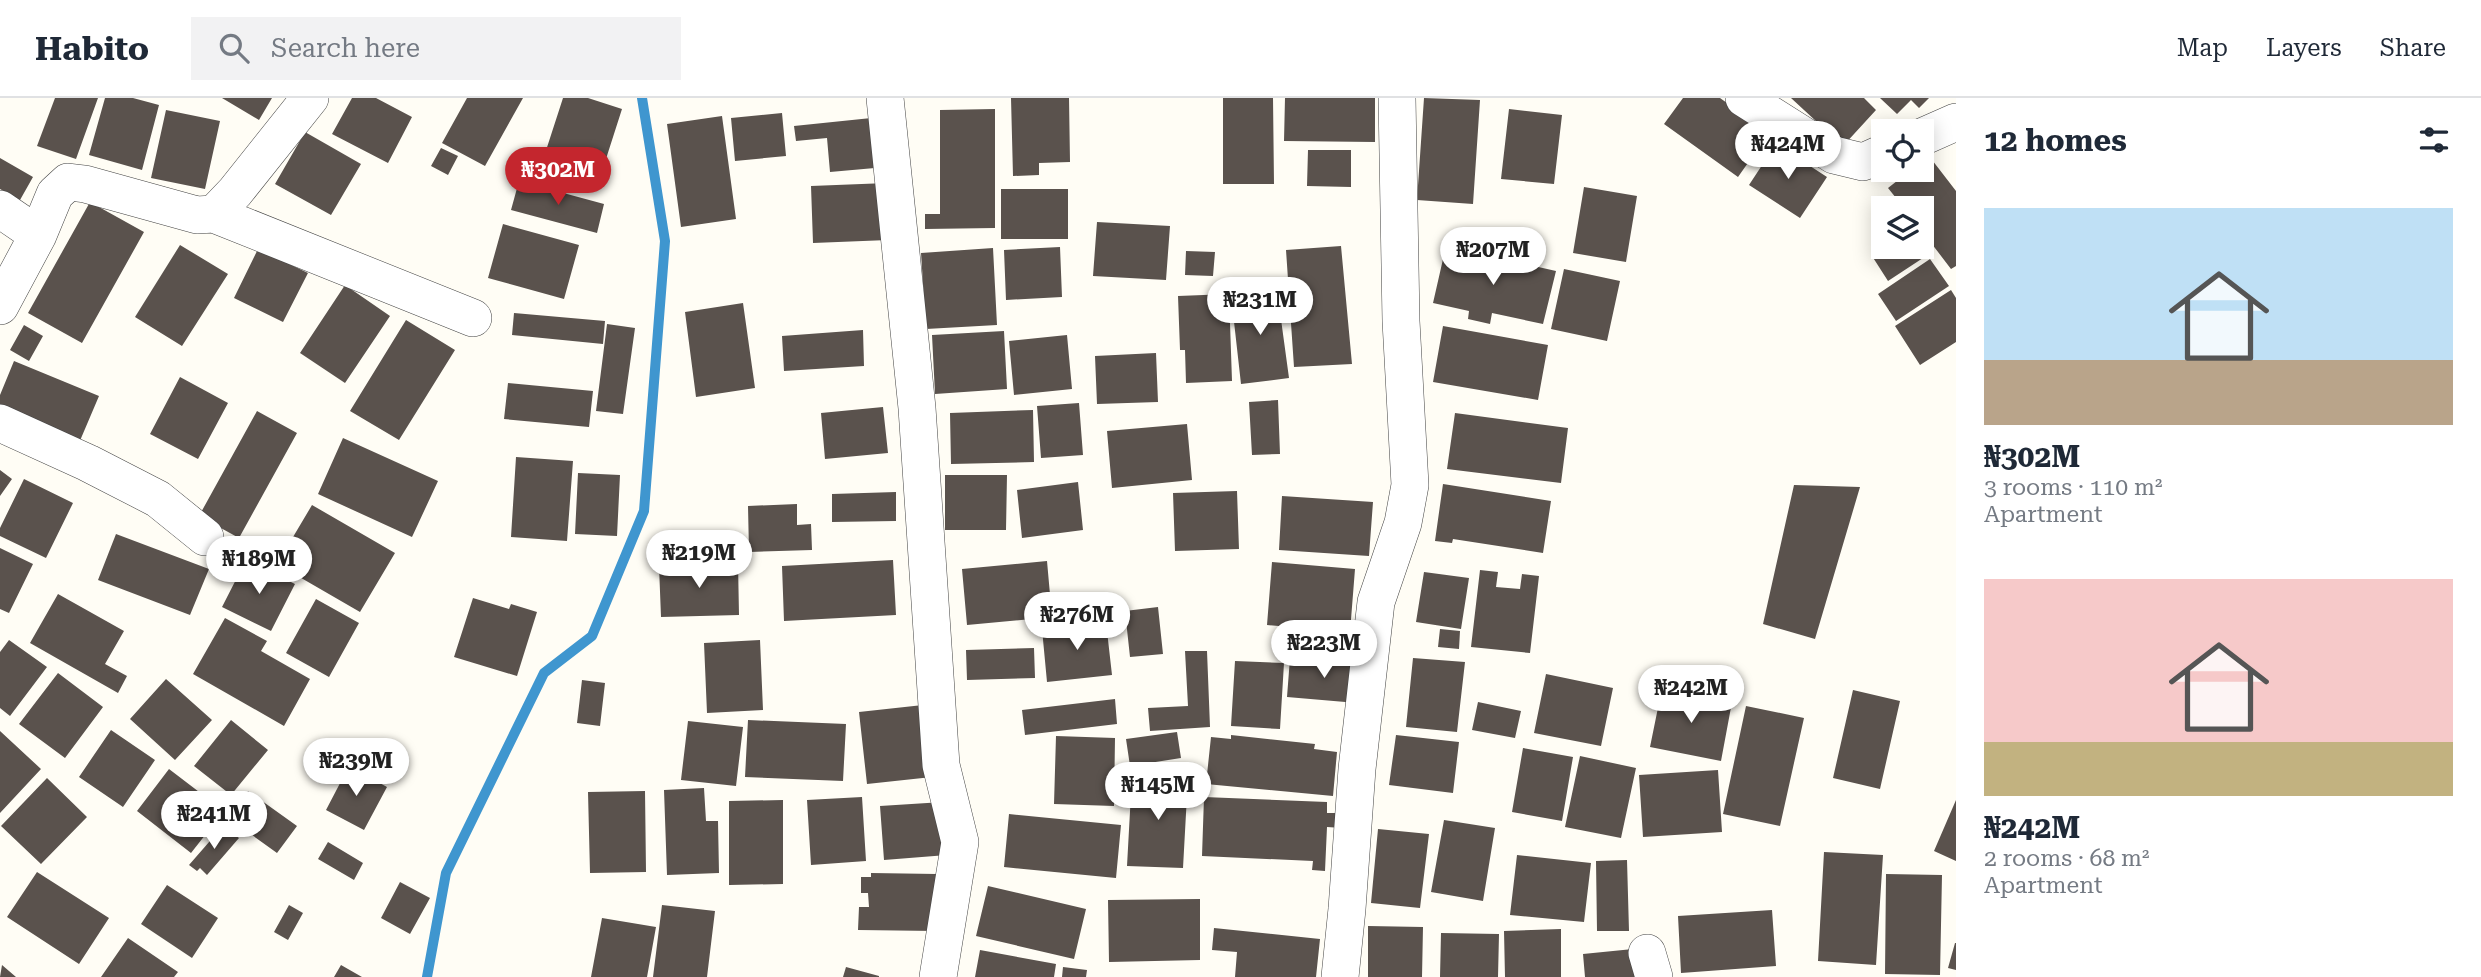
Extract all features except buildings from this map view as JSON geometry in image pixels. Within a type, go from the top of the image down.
[{"type":"street","points":[[214,214],[235,192],[310,98]]},
{"type":"street","points":[[885,98],[916,408],[941,765],[961,842],[937,977]]},
{"type":"street","points":[[1340,977],[1348,909],[1357,769],[1376,602],[1403,523],[1410,485],[1401,321],[1397,98]]},
{"type":"street","points":[[1744,98],[1834,156],[1863,162],[1871,158]]},
{"type":"street","points":[[1934,132],[1956,122]]},
{"type":"street","points":[[0,306],[38,235],[55,194],[68,182],[85,184],[197,215],[214,214],[473,318]]},
{"type":"street","points":[[0,209],[38,235]]},
{"type":"street","points":[[0,423],[158,499],[205,537]]},
{"type":"waterway","points":[[427,977],[446,873],[544,673],[592,636],[644,511],[665,241],[642,98]]}]
